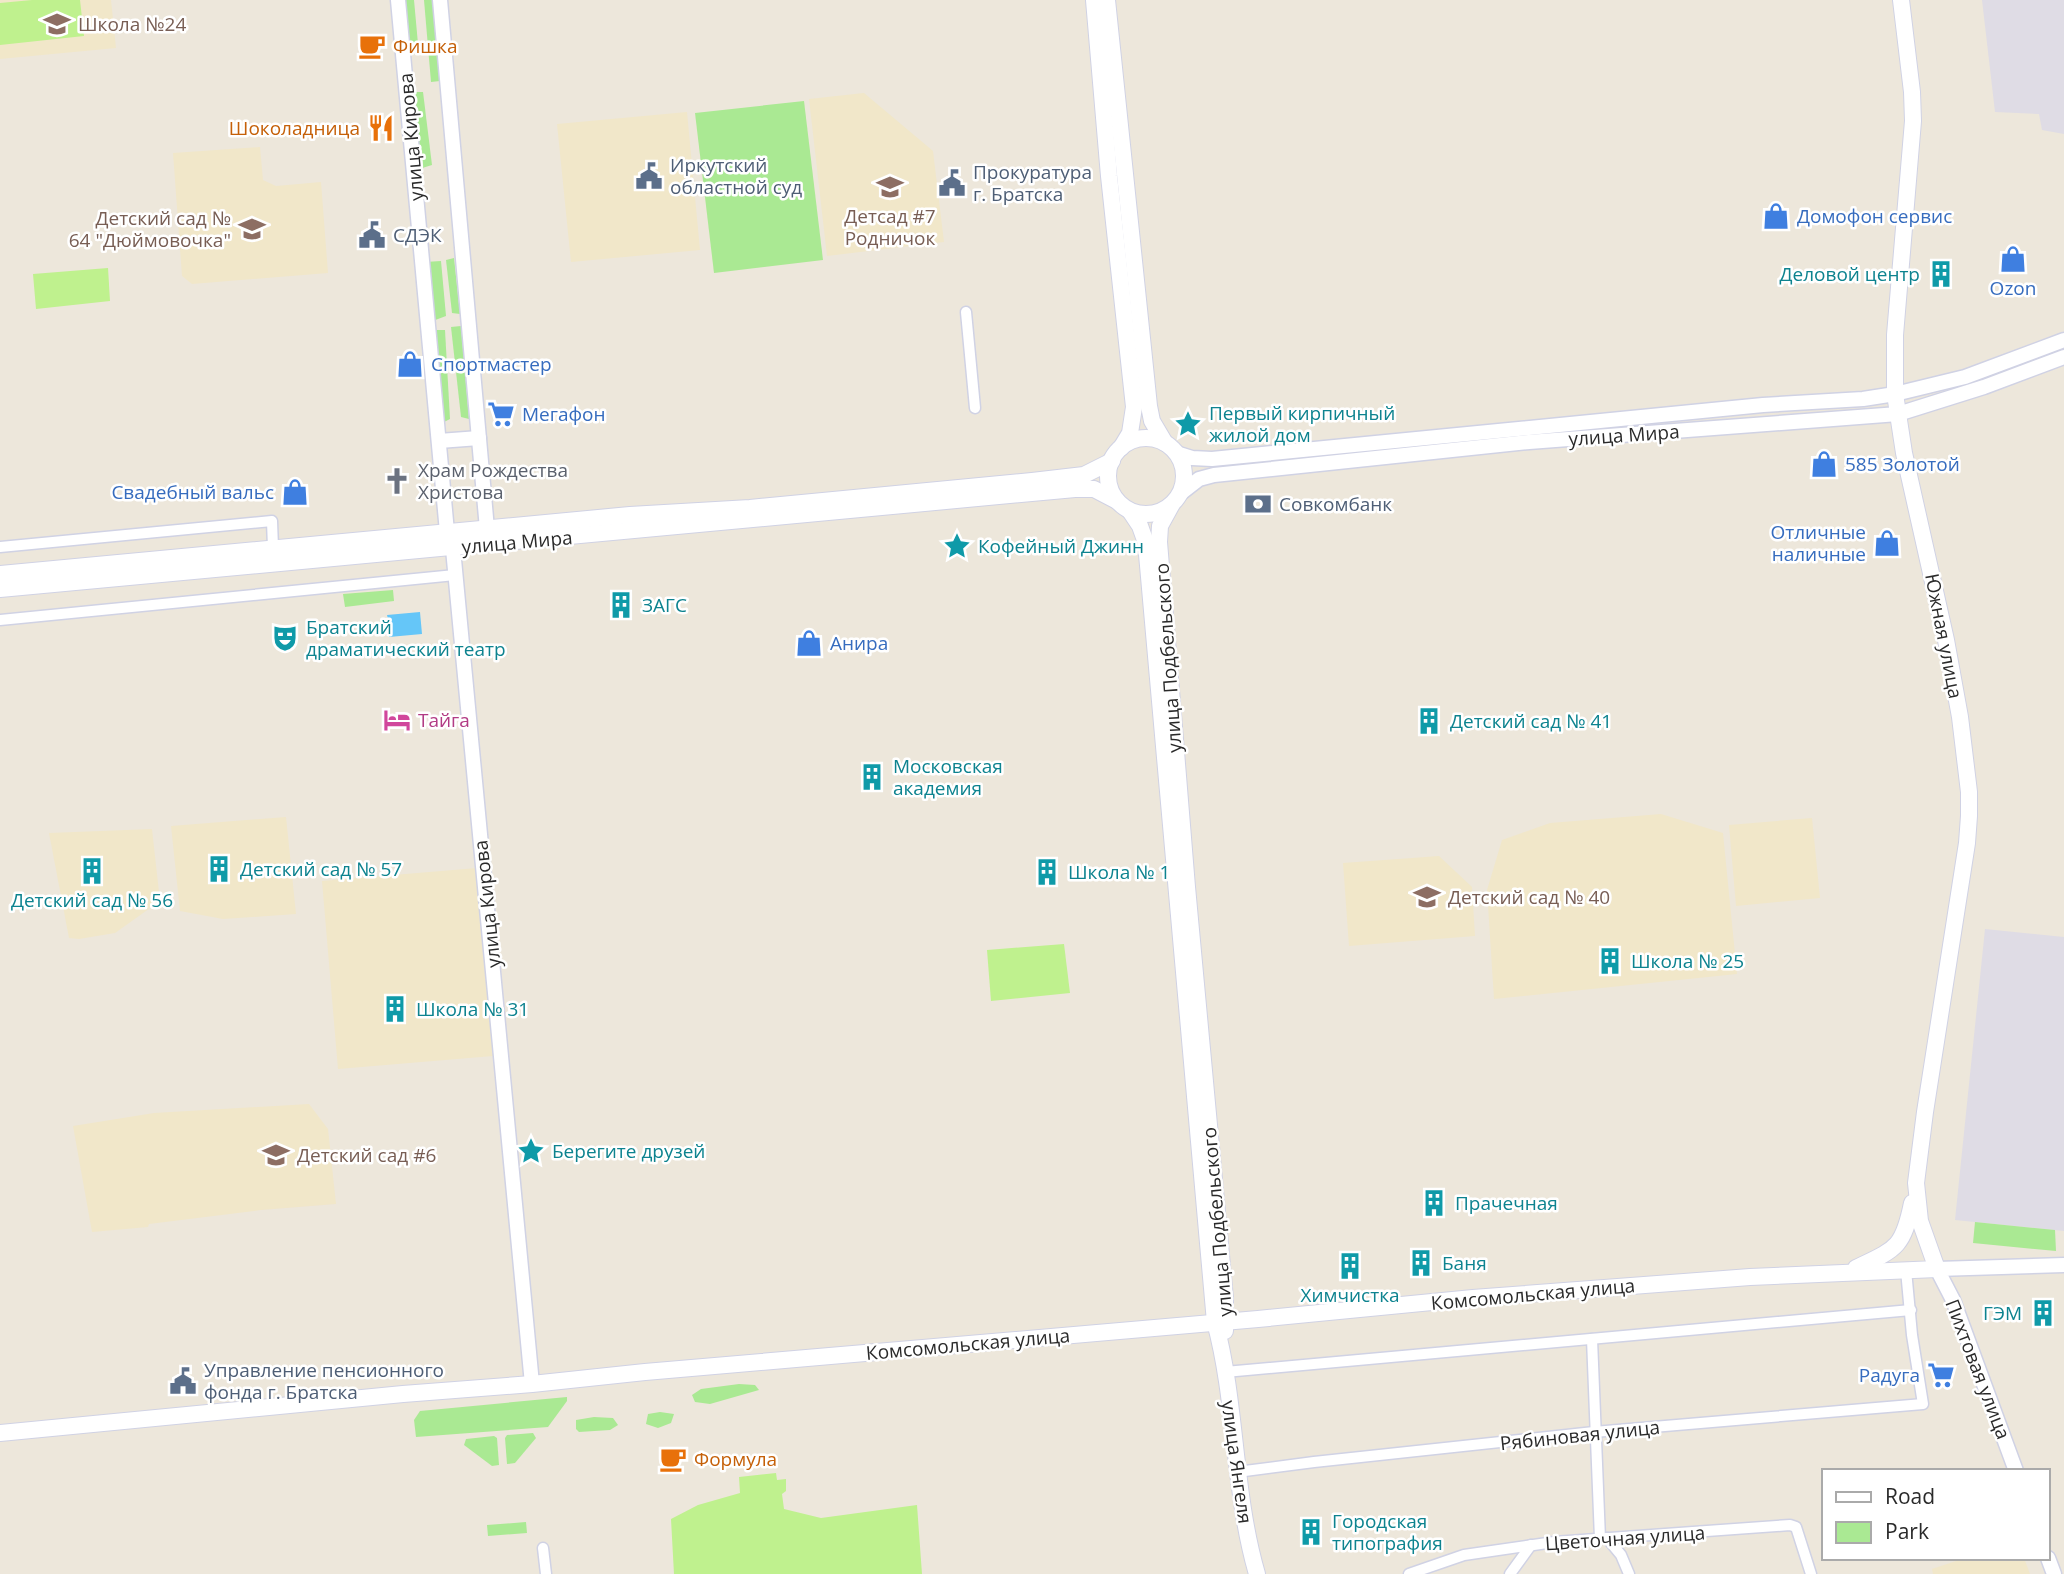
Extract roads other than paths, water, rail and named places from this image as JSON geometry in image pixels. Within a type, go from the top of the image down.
[{"type":"main road","points":[[1094,0],[1133,407],[1130,433],[1116,455],[1108,477],[1110,486],[1124,506]]},
{"type":"main road","points":[[1033,488],[1086,488],[1104,493],[1138,514],[1155,513],[1176,499],[1184,476],[1152,421],[1149,406],[1107,0]]},
{"type":"main road","name":"Южная улица","points":[[1901,0],[1913,121],[1895,335],[1895,394],[1904,453],[1946,640],[1965,750],[1969,792],[1967,843],[1916,1183],[1920,1221],[1937,1269]]},
{"type":"main road","points":[[1033,488],[1084,475],[1142,439],[1170,448]]},
{"type":"main road","name":"улица Мира","points":[[0,589],[377,547],[447,532],[631,523],[1033,488]]},
{"type":"main road","name":"улица Подбельского","points":[[1176,499],[1160,526],[1160,553],[1222,1349]]},
{"type":"main road","name":"улица Подбельского","points":[[1124,506],[1140,526],[1146,543],[1208,1167]]},
{"type":"main road","name":"улица Мира","points":[[0,573],[273,548],[453,548],[631,523]]},
{"type":"main road","points":[[1848,1272],[1886,1254],[1902,1240],[1916,1183]]},
{"type":"main road","name":"Комсомольская улица","points":[[0,1433],[645,1372],[1612,1287],[1937,1269]]},
{"type":"main road","name":"улица Янгеля","points":[[1222,1349],[1237,1472],[1257,1574]]},
{"type":"street","name":"улица Кирова","points":[[398,0],[447,532]]},
{"type":"street","points":[[440,0],[487,529]]},
{"type":"street","points":[[967,312],[975,408]]},
{"type":"street","name":"улица Мира","points":[[1170,448],[1192,458],[1212,458],[1684,412],[1863,399],[1895,394],[1983,371],[2064,340]]},
{"type":"street","name":"улица Мира","points":[[1176,499],[1199,479],[1214,475],[1529,442],[1898,414],[1984,387],[2064,357]]},
{"type":"street","points":[[439,441],[479,438]]},
{"type":"street","points":[[0,547],[272,521],[273,548]]},
{"type":"street","name":"улица Кирова","points":[[453,548],[532,1384]]},
{"type":"street","points":[[0,620],[455,575]]},
{"type":"street","points":[[1937,1269],[2064,1265]]},
{"type":"street","name":"Пихтовая улица","points":[[1937,1269],[1953,1300],[2015,1469]]},
{"type":"street","points":[[1225,1372],[1910,1310],[1906,1270]]},
{"type":"street","name":"Рябиновая улица","points":[[1237,1472],[1594,1432],[1923,1404],[1910,1310]]},
{"type":"street","points":[[1592,1339],[1594,1432],[1603,1538],[1621,1555],[1629,1574]]},
{"type":"street","name":"Цветочная улица","points":[[1409,1574],[1464,1555],[1531,1545],[1790,1525],[1796,1527],[1811,1574]]},
{"type":"street","points":[[1510,1574],[1531,1545]]},
{"type":"street","points":[[543,1548],[546,1574]]},
{"type":"water","points":[[420,612],[422,634],[389,637],[389,634],[381,635],[378,631],[377,623],[388,619],[387,615]]},
{"type":"place","name":"Школа №24","points":[[57,24]]},
{"type":"place","name":"Фишка","points":[[372,46]]},
{"type":"place","name":"Шоколадница","points":[[381,128]]},
{"type":"place","name":"Иркутский областной суд","points":[[649,176]]},
{"type":"place","name":"Прокуратура г. Братска","points":[[952,183]]},
{"type":"place","name":"Детсад #7 Родничок","points":[[890,187]]},
{"type":"place","name":"Домофон сервис","points":[[1776,216]]},
{"type":"place","name":"Детский сад № 64 \"Дюймовочка\"","points":[[252,229]]},
{"type":"place","name":"СДЭК","points":[[372,235]]},
{"type":"place","name":"Ozon","points":[[2013,259]]},
{"type":"place","name":"Деловой центр","points":[[1941,274]]},
{"type":"place","name":"Спортмастер","points":[[410,364]]},
{"type":"place","name":"Мегафон","points":[[501,414]]},
{"type":"place","name":"Первый кирпичный жилой дом","points":[[1188,424]]},
{"type":"place","name":"585 Золотой","points":[[1824,464]]},
{"type":"place","name":"Храм Рождества Христова","points":[[397,481]]},
{"type":"place","name":"Свадебный вальс","points":[[295,492]]},
{"type":"place","name":"Совкомбанк","points":[[1258,504]]},
{"type":"place","name":"Отличные наличные","points":[[1887,543]]},
{"type":"place","name":"Кофейный Джинн","points":[[957,546]]},
{"type":"place","name":"ЗАГС","points":[[621,605]]},
{"type":"place","name":"Братский драматический театр","points":[[285,638]]},
{"type":"place","name":"Анира","points":[[809,643]]},
{"type":"place","name":"Тайга","points":[[397,720]]},
{"type":"place","name":"Детский сад № 41","points":[[1429,721]]},
{"type":"place","name":"Московская академия","points":[[872,777]]},
{"type":"place","name":"Детский сад № 57","points":[[219,869]]},
{"type":"place","name":"Детский сад № 56","points":[[92,871]]},
{"type":"place","name":"Школа № 1","points":[[1047,872]]},
{"type":"place","name":"Детский сад № 40","points":[[1427,897]]},
{"type":"place","name":"Школа № 25","points":[[1610,961]]},
{"type":"place","name":"Школа № 31","points":[[395,1009]]},
{"type":"place","name":"Берегите друзей","points":[[531,1151]]},
{"type":"place","name":"Детский сад #6","points":[[276,1155]]},
{"type":"place","name":"Прачечная","points":[[1434,1203]]},
{"type":"place","name":"Баня","points":[[1421,1263]]},
{"type":"place","name":"Химчистка","points":[[1350,1266]]},
{"type":"place","name":"ГЭМ","points":[[2043,1313]]},
{"type":"place","name":"Радуга","points":[[1941,1375]]},
{"type":"place","name":"Управление пенсионного фонда г. Братска","points":[[183,1381]]},
{"type":"place","name":"Формула","points":[[673,1459]]},
{"type":"place","name":"Городская типография","points":[[1311,1532]]}]
